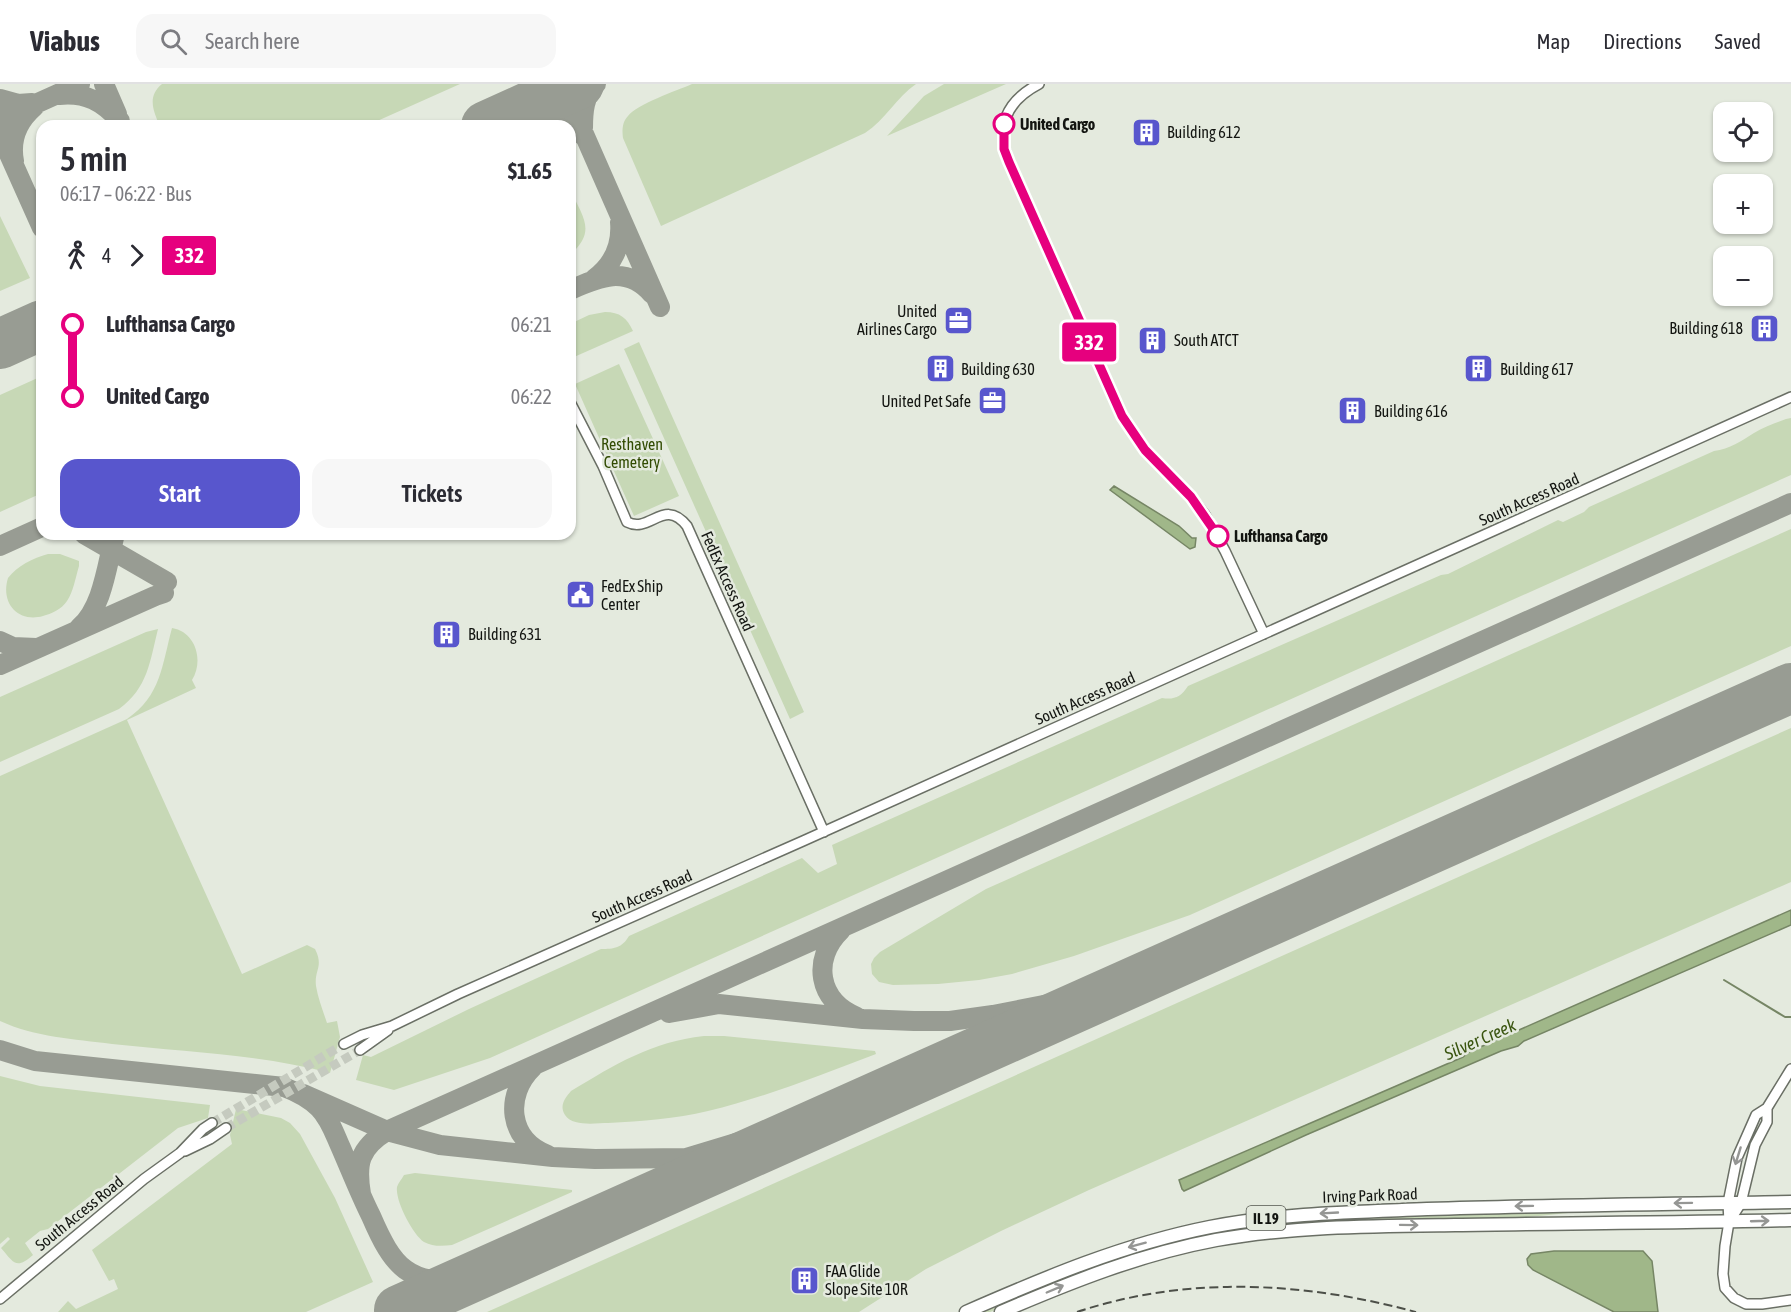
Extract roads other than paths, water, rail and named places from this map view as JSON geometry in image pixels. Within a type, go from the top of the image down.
[{"type":"main road","name":"Irving Park Road","points":[[966,1312],[1060,1271],[1124,1248],[1211,1227],[1264,1218],[1483,1207],[1791,1202]]},
{"type":"main road","name":"Irving Park Road","points":[[1001,1312],[1078,1279],[1136,1259],[1215,1240],[1311,1228],[1379,1225],[1791,1220]]},
{"type":"street","points":[[1039,84],[1020,96],[1010,109],[1004,124],[1004,149],[1009,162],[1122,416],[1145,450],[1191,497],[1204,515],[1226,551],[1264,634]]},
{"type":"street","name":"South Access Road","points":[[344,1044],[362,1035],[392,1026],[468,989],[824,832],[1791,396]]},
{"type":"street","name":"FedEx Access Road","points":[[576,414],[603,466],[627,522],[638,525],[663,515],[672,514],[681,518],[687,526],[824,832]]},
{"type":"street","name":"South Access Road","points":[[360,1050],[392,1026]]},
{"type":"street","points":[[1791,1069],[1767,1108],[1756,1115],[1737,1158],[1728,1203],[1729,1222],[1723,1274],[1725,1288],[1734,1298],[1746,1304],[1791,1300]]},
{"type":"street","points":[[1729,1222],[1741,1203],[1755,1145],[1767,1122],[1767,1108]]},
{"type":"street","name":"South Access Road","points":[[0,1299],[144,1179],[180,1153],[212,1123]]},
{"type":"street","name":"South Access Road","points":[[180,1153],[210,1139],[226,1128]]},
{"type":"waterway","points":[[1724,980],[1785,1017],[1791,1017]]},
{"type":"tunnel","points":[[212,1123],[344,1044]]},
{"type":"tunnel","points":[[226,1128],[360,1050]]},
{"type":"railway","points":[[1077,1312],[1119,1300],[1161,1292],[1246,1287],[1332,1294],[1416,1312]]},
{"type":"place","name":"United Cargo","points":[[1004,124]]},
{"type":"place","name":"Building 612","points":[[1146,132]]},
{"type":"place","name":"United Airlines Cargo","points":[[958,320]]},
{"type":"place","name":"Building 618","points":[[1764,328]]},
{"type":"place","name":"South ATCT","points":[[1153,340]]},
{"type":"place","name":"Building 630","points":[[940,369]]},
{"type":"place","name":"Building 617","points":[[1479,369]]},
{"type":"place","name":"United Pet Safe","points":[[992,401]]},
{"type":"place","name":"Building 616","points":[[1353,411]]},
{"type":"place","name":"Lufthansa Cargo","points":[[1218,536]]},
{"type":"place","name":"FedEx Ship Center","points":[[580,595]]},
{"type":"place","name":"Building 631","points":[[447,634]]},
{"type":"place","name":"FAA Glide Slope Site 10R","points":[[804,1280]]},
{"type":"park label","name":"Resthaven Cemetery","points":[[632,453]]},
{"type":"water label","name":"Silver Creek","points":[[1480,1039]]}]
